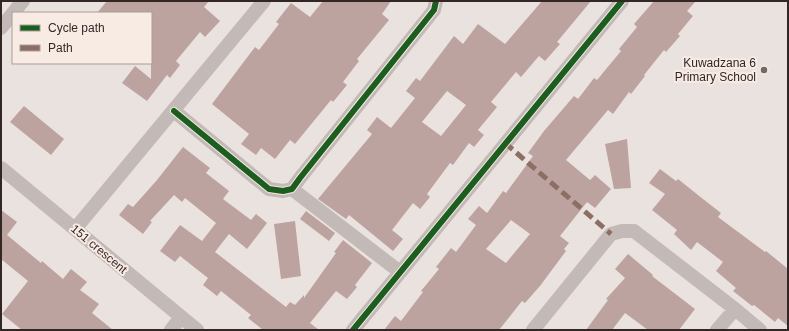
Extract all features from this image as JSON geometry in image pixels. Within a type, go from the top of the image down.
[{"type":"street","points":[[14,12],[23,1]]},
{"type":"street","points":[[75,230],[264,1]]},
{"type":"street","points":[[174,111],[269,189],[283,191],[292,189],[434,10],[436,1]]},
{"type":"street","points":[[353,330],[622,1]]},
{"type":"street","points":[[1,28],[12,14]]},
{"type":"street","name":"151 crescent","points":[[1,168],[197,330]]},
{"type":"street","points":[[292,189],[400,272]]},
{"type":"street","points":[[533,330],[611,234],[622,231],[634,231],[760,330]]},
{"type":"street","points":[[717,330],[735,309]]},
{"type":"street","points":[[171,330],[181,317]]},
{"type":"building","points":[[107,1],[209,1],[204,7],[220,21],[205,37],[200,32],[176,61],[180,65],[170,78],[167,75],[147,101],[122,83],[135,66],[151,79],[152,12],[98,12]]},
{"type":"building","points":[[323,1],[391,1],[382,14],[389,20],[357,59],[359,61],[343,82],[347,85],[333,102],[331,100],[295,144],[290,140],[275,159],[261,148],[256,155],[241,144],[249,134],[212,104],[255,47],[259,50],[279,24],[276,22],[291,3],[310,17]]},
{"type":"building","points":[[542,1],[591,1],[557,42],[560,44],[545,61],[539,56],[521,77],[516,72],[491,102],[497,107],[478,130],[484,135],[474,147],[469,143],[453,165],[450,163],[427,194],[430,197],[420,209],[413,203],[392,230],[403,239],[393,251],[349,215],[346,219],[318,199],[372,134],[367,130],[377,117],[391,128],[415,98],[406,91],[416,78],[420,81],[454,36],[463,44],[478,24],[505,44]],"holes":[[[447,91],[466,105],[441,136],[422,122]]]},
{"type":"building","points":[[654,1],[696,1],[687,11],[693,16],[678,34],[680,36],[666,52],[664,50],[631,94],[629,92],[613,114],[608,110],[566,160],[590,180],[595,175],[611,189],[595,208],[587,202],[560,236],[569,243],[564,249],[566,251],[540,286],[525,303],[522,301],[499,330],[384,330],[395,316],[401,321],[423,292],[421,291],[439,269],[436,267],[451,248],[456,252],[476,225],[468,219],[479,206],[487,213],[503,191],[506,193],[533,156],[528,153],[544,131],[574,96],[578,99],[594,78],[597,80],[621,51],[619,49],[637,27],[634,24]],"holes":[[[511,220],[530,234],[506,263],[486,249]]]},
{"type":"building","points":[[24,106],[64,139],[51,155],[10,122]]},
{"type":"building","points":[[627,139],[631,188],[614,189],[605,144]]},
{"type":"building","points":[[183,147],[210,168],[206,173],[229,191],[223,199],[251,220],[256,214],[267,223],[247,249],[229,234],[215,252],[286,307],[290,302],[295,305],[304,295],[304,298],[336,253],[334,252],[343,240],[372,263],[355,285],[357,287],[347,299],[336,291],[310,323],[319,330],[263,330],[248,318],[251,315],[221,291],[217,296],[203,285],[208,278],[180,256],[175,262],[160,251],[180,225],[202,241],[216,223],[185,198],[182,202],[174,195],[150,221],[152,222],[143,234],[119,215],[128,204],[133,207]]},
{"type":"building","points":[[660,169],[676,181],[678,179],[721,213],[718,217],[765,252],[766,251],[788,269],[788,326],[778,318],[775,322],[754,305],[752,306],[733,291],[736,288],[716,271],[723,262],[697,242],[691,250],[674,234],[677,230],[652,210],[665,194],[649,183]]},
{"type":"building","points":[[1,210],[17,222],[7,235],[63,279],[71,269],[87,282],[80,290],[99,304],[92,313],[113,330],[22,330],[2,314],[28,281],[1,259]]},
{"type":"building","points":[[306,211],[335,233],[329,241],[300,219]]},
{"type":"building","points":[[295,221],[301,276],[281,279],[274,224]]},
{"type":"building","points":[[628,254],[653,275],[652,276],[695,309],[679,330],[648,330],[625,313],[612,330],[586,330],[608,300],[606,299],[625,278],[615,269]]},
{"type":"marked path","points":[[505,143],[611,234]]},
{"type":"cycle path","points":[[174,111],[269,189],[283,191],[292,189],[434,10],[436,1]]},
{"type":"cycle path","points":[[353,330],[622,1]]},
{"type":"place","name":"Kuwadzana 6 Primary School","points":[[764,70]]}]
